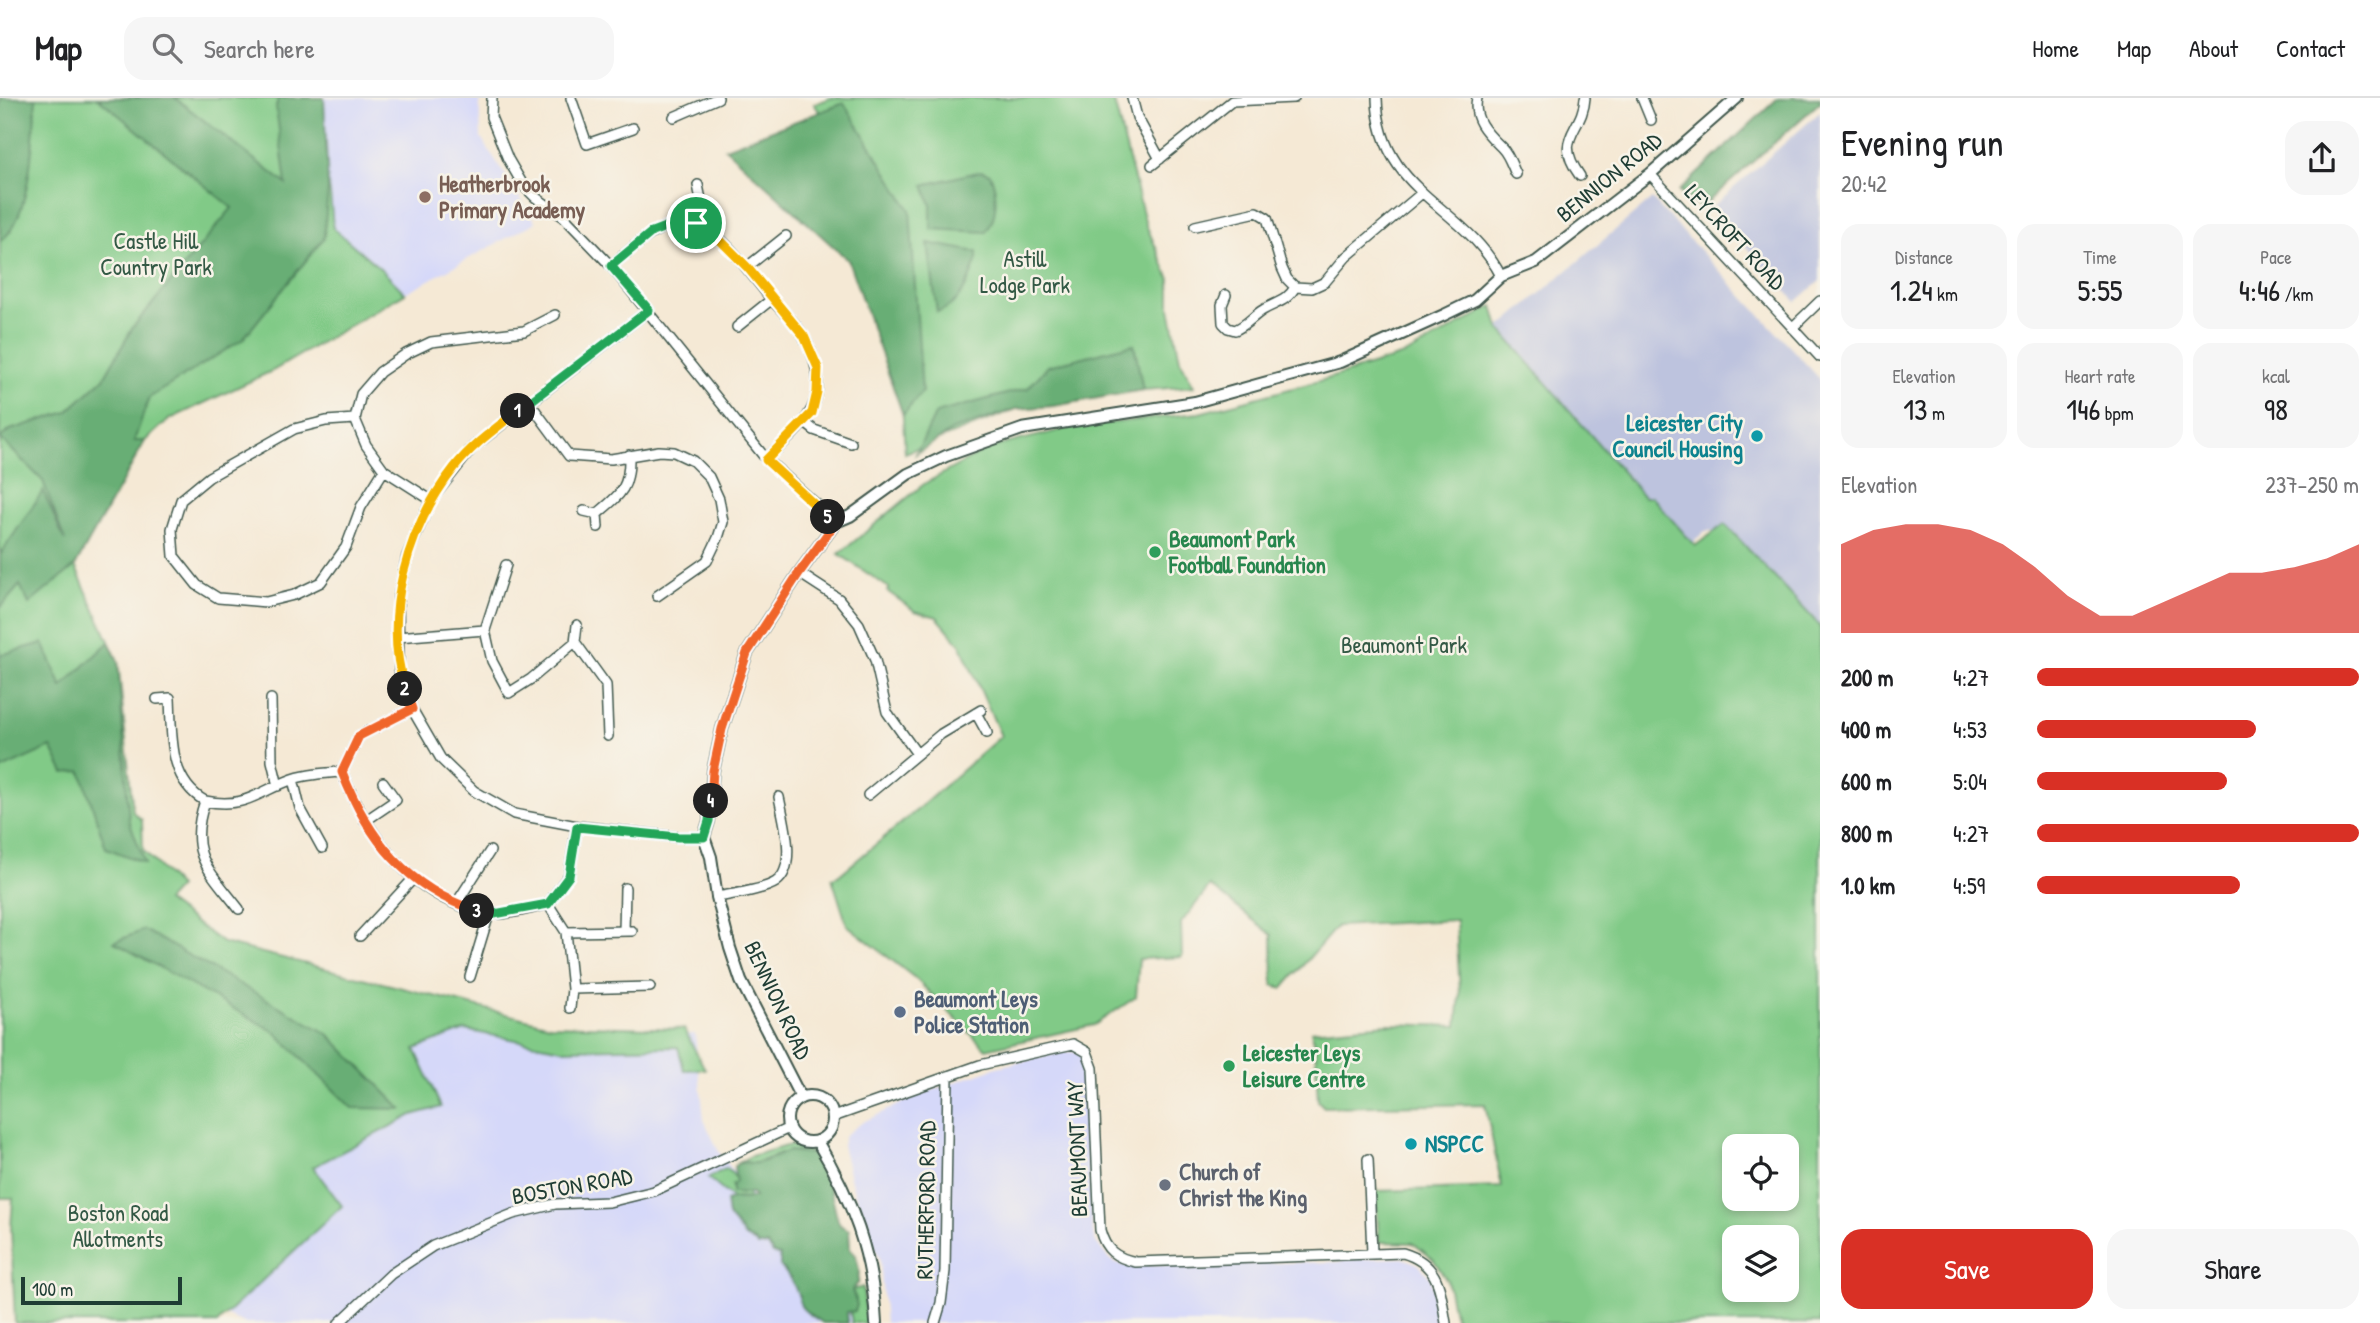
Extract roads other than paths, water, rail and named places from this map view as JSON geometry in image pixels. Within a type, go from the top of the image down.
[{"type":"street","points":[[492,98],[491,117],[508,159],[523,185],[564,217],[611,266],[649,310],[766,460],[836,522]]},
{"type":"street","points":[[572,98],[587,144],[633,128]]},
{"type":"street","points":[[674,117],[718,98]]},
{"type":"street","points":[[1132,98],[1156,162],[1231,99],[1294,98]]},
{"type":"street","points":[[649,310],[473,447],[431,500],[407,556],[398,598],[399,670],[412,709],[441,759],[474,791],[514,814],[577,827],[704,837],[709,821],[713,771],[722,729],[747,653],[836,522],[850,516],[908,474],[946,456],[1023,429],[1195,402],[1340,362],[1475,300],[1501,276],[1494,262],[1468,233],[1407,179],[1392,157],[1380,128],[1377,98]]},
{"type":"street","points":[[1477,98],[1476,110],[1484,130],[1503,149],[1516,174]]},
{"type":"street","points":[[1580,176],[1572,166],[1568,143],[1581,116],[1585,98]]},
{"type":"street","points":[[1642,98],[1651,120]]},
{"type":"street","name":"BENNION ROAD","points":[[1501,276],[1536,262],[1650,174],[1737,98]]},
{"type":"street","name":"LEYCROFT ROAD","points":[[1650,174],[1820,357]]},
{"type":"street","points":[[696,223],[702,205],[698,185]]},
{"type":"street","points":[[1195,226],[1249,213],[1262,214],[1267,218],[1287,279],[1295,287],[1312,288],[1325,282],[1346,257],[1422,193]]},
{"type":"street","points":[[611,266],[652,232],[673,224],[696,223],[714,234],[747,267],[804,336],[818,368],[817,392],[812,413],[766,460]]},
{"type":"street","points":[[747,267],[786,236]]},
{"type":"street","points":[[1226,295],[1222,305],[1223,323],[1235,330],[1265,309],[1286,299],[1295,287]]},
{"type":"street","points":[[737,327],[772,299]]},
{"type":"street","points":[[1792,328],[1820,302]]},
{"type":"street","points":[[431,500],[384,470],[366,445],[355,419],[361,394],[380,372],[406,354],[431,342],[524,331],[555,315]]},
{"type":"street","points":[[528,402],[569,456],[611,459],[674,452],[693,461],[709,477],[719,499],[723,522],[707,561],[657,596]]},
{"type":"street","points":[[355,419],[326,421],[294,429],[209,477],[181,500],[172,529],[174,556],[197,585],[218,598],[266,602],[294,595],[321,582],[346,547],[361,508],[384,470]]},
{"type":"street","points":[[804,422],[814,430],[851,443]]},
{"type":"street","points":[[584,511],[597,513],[622,493],[629,475],[629,455]]},
{"type":"street","points":[[597,513],[598,527]]},
{"type":"street","points":[[506,565],[485,630],[492,662],[509,693],[575,642]]},
{"type":"street","points":[[799,573],[839,599],[855,618],[875,660],[887,712],[917,754]]},
{"type":"street","points":[[577,625],[575,642],[606,685],[608,736]]},
{"type":"street","points":[[397,637],[485,630]]},
{"type":"street","points":[[157,699],[170,698],[174,761],[185,784],[205,801],[240,803],[293,779],[342,772]]},
{"type":"street","points":[[271,699],[272,761],[278,786]]},
{"type":"street","points":[[412,709],[359,736],[342,772],[354,803],[374,835],[413,879],[456,904],[489,915],[548,904],[569,876],[577,827]]},
{"type":"street","points":[[868,796],[941,734],[979,712],[987,733]]},
{"type":"street","points":[[293,779],[300,808],[322,848]]},
{"type":"street","points":[[365,821],[396,800],[383,782]]},
{"type":"street","points":[[717,897],[776,882],[783,874],[788,852],[779,797]]},
{"type":"street","points":[[205,801],[197,836],[201,857],[239,909]]},
{"type":"street","name":"BENNION ROAD","points":[[704,837],[711,857],[717,897],[741,981],[801,1098]]},
{"type":"street","points":[[456,904],[491,851]]},
{"type":"street","points":[[360,936],[413,879]]},
{"type":"street","points":[[566,932],[628,931],[625,888]]},
{"type":"street","points":[[548,904],[566,932],[572,989],[570,1008]]},
{"type":"street","points":[[470,977],[489,915]]},
{"type":"street","points":[[572,989],[650,987]]},
{"type":"street","name":"BEAUMONT WAY","points":[[833,1117],[982,1064],[1073,1044],[1087,1052],[1093,1068],[1100,1230],[1107,1248],[1116,1256],[1136,1262],[1403,1253],[1427,1265],[1439,1282],[1446,1323]]},
{"type":"street","name":"RUTHERFORD ROAD","points":[[935,1323],[941,1303],[945,1271],[947,1076]]},
{"type":"street","points":[[808,1096],[822,1100],[833,1117],[829,1132],[817,1141],[803,1141],[789,1128],[787,1117],[791,1107],[801,1098],[808,1096]]},
{"type":"street","name":"BOSTON ROAD","points":[[340,1323],[391,1274],[433,1246],[513,1214],[555,1204],[609,1202],[654,1191],[789,1128]]},
{"type":"street","points":[[817,1141],[840,1180],[866,1252],[875,1296],[876,1323]]},
{"type":"street","points":[[1368,1159],[1373,1253]]},
{"type":"place","name":"Heatherbrook Primary Academy","points":[[425,197]]},
{"type":"place","name":"Leicester City Council Housing","points":[[1757,436]]},
{"type":"place","name":"Beaumont Park Football Foundation","points":[[1155,552]]},
{"type":"place","name":"Beaumont Leys Police Station","points":[[900,1012]]},
{"type":"place","name":"Leicester Leys Leisure Centre","points":[[1229,1066]]},
{"type":"place","name":"NSPCC","points":[[1411,1144]]},
{"type":"place","name":"Church of Christ the King","points":[[1165,1185]]},
{"type":"park label","name":"Castle Hill Country Park","points":[[156,254]]},
{"type":"park label","name":"Astill Lodge Park","points":[[1025,272]]},
{"type":"park label","name":"Beaumont Park","points":[[1404,645]]},
{"type":"park label","name":"Boston Road Allotments","points":[[118,1226]]}]
